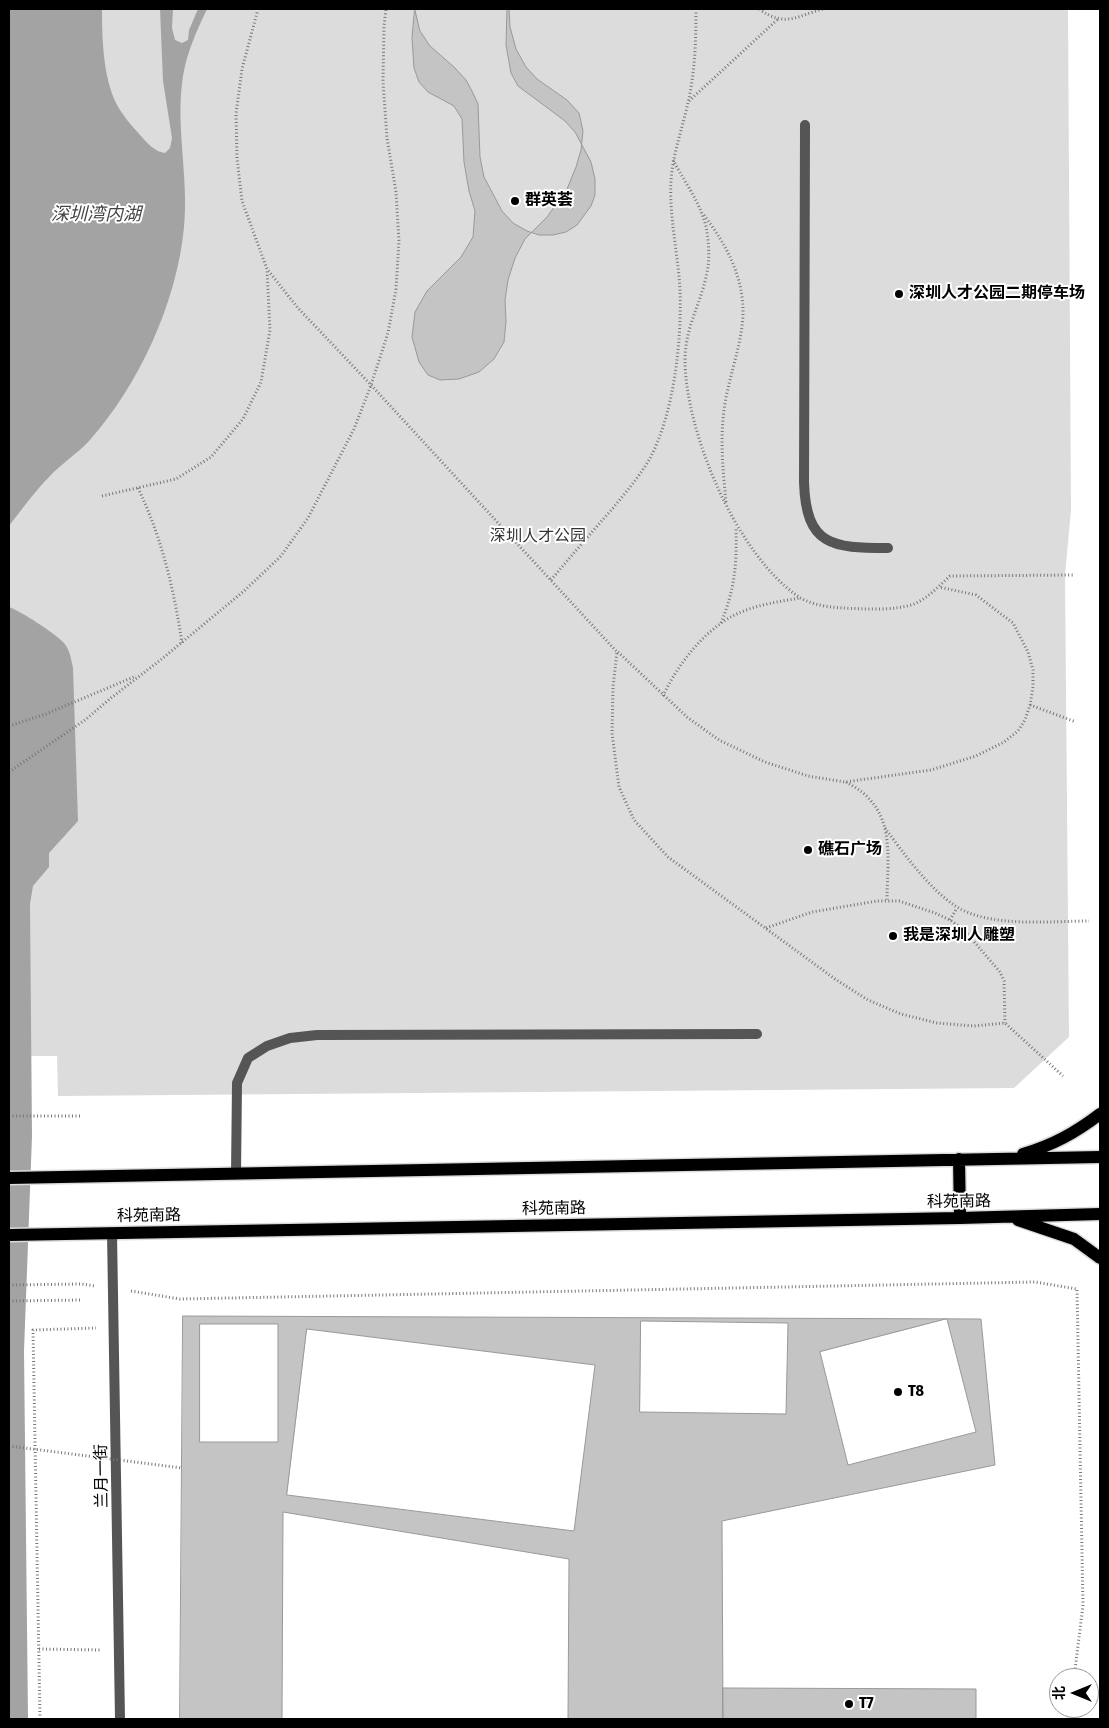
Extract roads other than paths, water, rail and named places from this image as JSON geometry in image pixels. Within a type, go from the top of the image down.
[{"type":"main road","points":[[1009,1158],[1045,1147],[1077,1131],[1100,1114]]},
{"type":"main road","points":[[9,1178],[1100,1156]]},
{"type":"main road","points":[[959,1159],[960,1218]]},
{"type":"main road","name":"科苑南路","points":[[9,1235],[1100,1214]]},
{"type":"main road","points":[[1006,1217],[1074,1239],[1100,1258]]},
{"type":"street","points":[[805,124],[804,482],[806,509],[811,523],[818,534],[830,542],[854,548],[888,548]]},
{"type":"street","points":[[236,1174],[237,1082],[248,1058],[267,1046],[290,1038],[317,1035],[757,1034]]},
{"type":"street","name":"兰月一街","points":[[112,1233],[120,1719]]},
{"type":"water","name":"深圳湾内湖","points":[[9,9],[102,9],[103,45],[106,70],[112,94],[128,121],[149,144],[158,151],[165,153],[170,148],[172,138],[163,81],[160,9],[173,9],[172,28],[175,40],[182,43],[188,40],[189,30],[198,9],[207,9],[196,33],[183,76],[180,114],[185,189],[184,227],[180,255],[164,313],[153,341],[139,368],[107,419],[84,446],[44,482],[9,526]]},
{"type":"water","points":[[9,607],[52,633],[65,645],[70,654],[73,668],[78,821],[49,853],[49,867],[33,886],[30,904],[32,1136],[24,1351],[28,1719],[9,1719]]},
{"type":"place","name":"群英荟","points":[[515,201]]},
{"type":"place","name":"深圳人才公园二期停车场","points":[[899,294]]},
{"type":"place","name":"礁石广场","points":[[808,850]]},
{"type":"place","name":"我是深圳人雕塑","points":[[893,936]]},
{"type":"place","name":"T8","points":[[898,1392]]},
{"type":"place","name":"T7","points":[[849,1704]]},
{"type":"park label","name":"深圳人才公园","points":[[538,537]]}]
